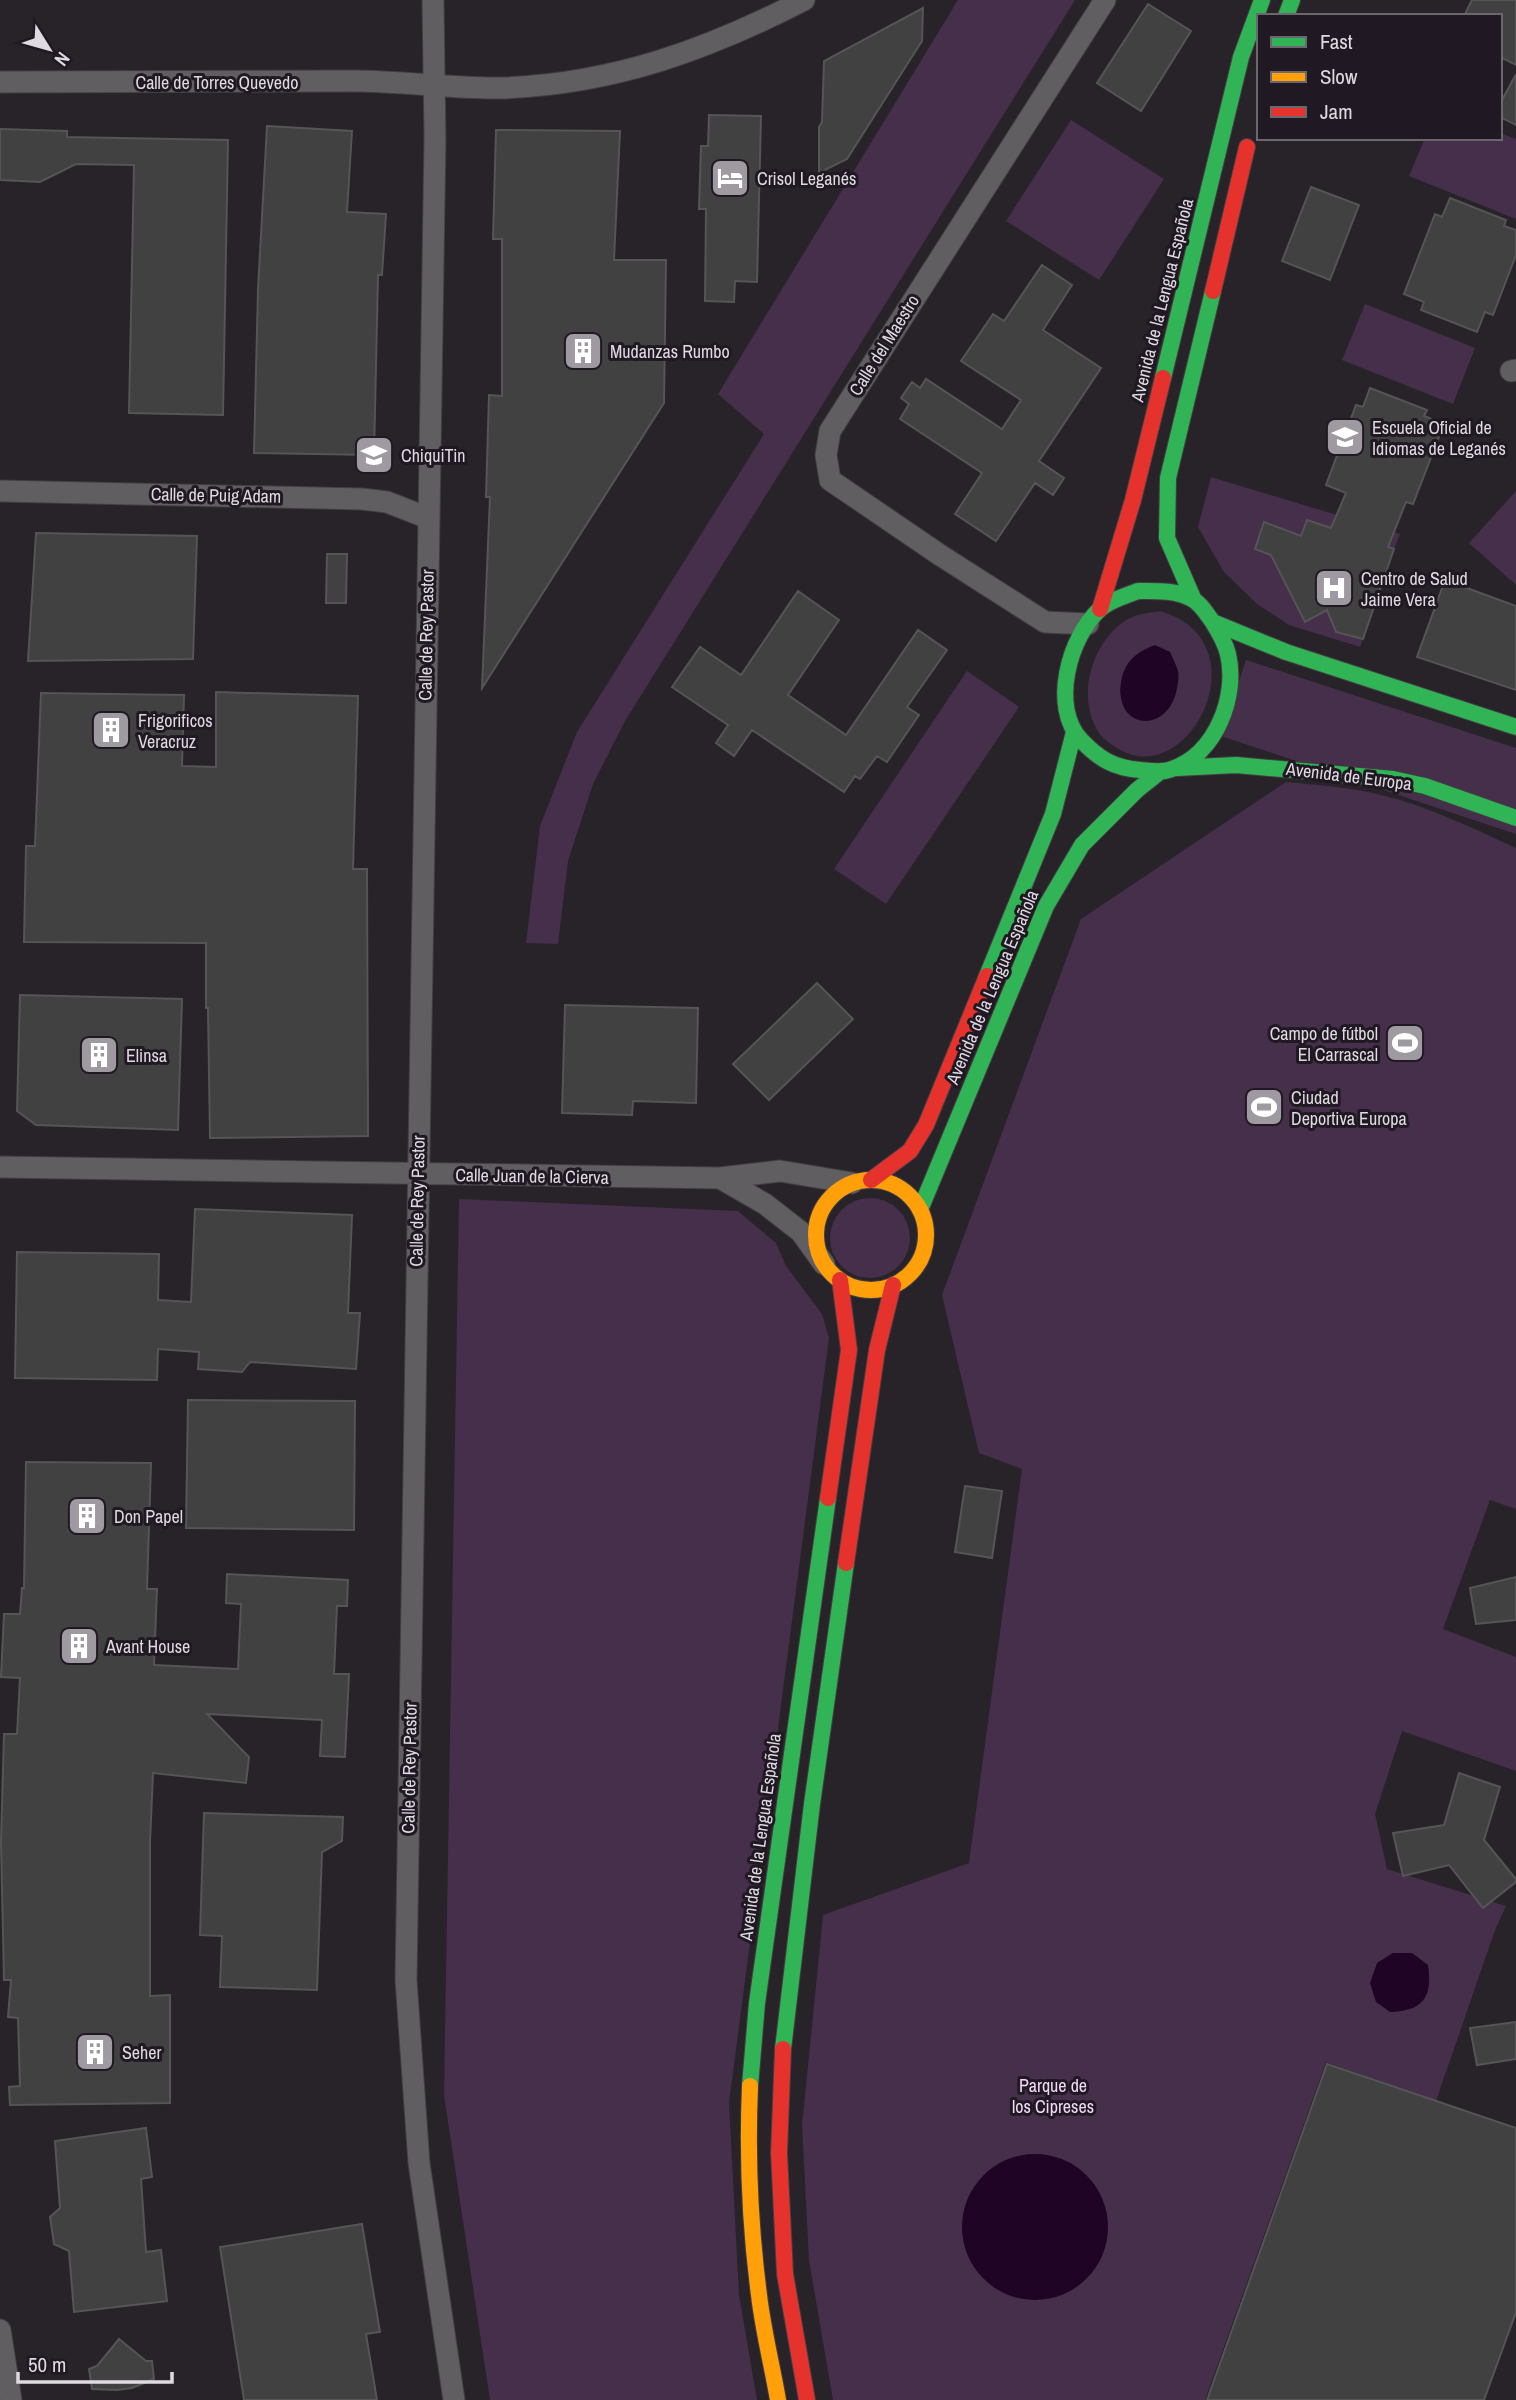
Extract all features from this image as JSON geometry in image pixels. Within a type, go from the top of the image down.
[{"type":"main road","name":"Avenida de la Lengua Española","points":[[1094,617],[1133,500],[1241,57],[1262,0]]},
{"type":"main road","points":[[1193,598],[1167,591],[1138,591],[1119,598],[1094,617],[1074,644],[1066,693],[1068,716],[1074,732],[1097,757],[1128,770],[1169,770],[1203,750],[1220,725],[1228,700],[1231,666],[1215,623],[1193,598],[1167,538],[1166,505],[1168,478],[1249,137]]},
{"type":"main road","points":[[1215,623],[1286,652],[1516,727]]},
{"type":"main road","name":"Avenida de la Lengua Española","points":[[862,1181],[910,1151],[926,1125],[1053,814],[1074,732]]},
{"type":"main road","name":"Avenida de Europa","points":[[1169,770],[1236,765],[1393,779],[1425,786],[1516,818]]},
{"type":"main road","name":"Avenida de la Lengua Española","points":[[920,1210],[1046,906],[1082,845],[1137,790],[1169,770]]},
{"type":"main road","points":[[862,1181],[889,1183],[909,1195],[920,1210],[925,1225],[925,1245],[917,1264],[893,1285],[875,1290],[857,1288],[839,1280],[824,1264],[817,1247],[817,1226],[822,1208],[836,1193],[862,1181]]},
{"type":"main road","name":"Avenida de la Lengua Española","points":[[778,2400],[757,2282],[754,2245],[750,2106],[753,2034],[849,1350],[839,1280]]},
{"type":"main road","points":[[807,2400],[785,2274],[779,2153],[783,2042],[812,1804],[877,1350],[893,1285]]},
{"type":"street","name":"Calle de Rey Pastor","points":[[433,0],[435,138],[406,1980],[419,2163],[454,2400]]},
{"type":"street","name":"Calle de Torres Quevedo","points":[[0,82],[356,81],[504,88],[629,70],[695,51],[728,38],[804,0]]},
{"type":"street","name":"Calle del Maestro","points":[[1069,669],[1045,622],[830,480],[826,455],[830,431],[1105,0]]},
{"type":"street","name":"Calle de Puig Adam","points":[[0,491],[362,499],[387,502],[428,518]]},
{"type":"street","points":[[1045,622],[1094,617]]},
{"type":"street","name":"Calle Juan de la Cierva","points":[[0,1167],[720,1178],[780,1171],[862,1181]]},
{"type":"street","points":[[720,1178],[765,1204],[801,1232],[824,1264]]},
{"type":"street","points":[[0,2330],[10,2400]]},
{"type":"green space","points":[[958,0],[1075,0],[625,721],[593,784],[568,861],[558,944],[526,943],[540,826],[577,732],[764,434],[718,394]]},
{"type":"green space","points":[[1071,120],[1164,179],[1099,280],[1006,221]]},
{"type":"green space","points":[[1502,134],[1516,139],[1516,219],[1409,176],[1424,140],[1502,140]]},
{"type":"green space","points":[[1365,304],[1475,348],[1453,404],[1342,360]]},
{"type":"green space","points":[[1211,477],[1400,534],[1394,549],[1307,520],[1301,536],[1264,522],[1255,548],[1286,560],[1306,621],[1327,610],[1336,632],[1363,639],[1360,647],[1289,625],[1257,604],[1224,572],[1198,527]]},
{"type":"green space","points":[[1516,491],[1516,585],[1469,543]]},
{"type":"green space","points":[[1160,611],[1191,627],[1208,652],[1212,680],[1205,708],[1190,733],[1169,750],[1144,757],[1117,748],[1099,733],[1090,712],[1089,683],[1097,654],[1114,630],[1133,617]],"holes":[[[1155,646],[1170,652],[1179,674],[1120,692],[1124,674],[1134,659]]]},
{"type":"green space","points":[[1246,660],[1516,748],[1516,834],[1221,736]]},
{"type":"green space","points":[[967,671],[1019,707],[886,904],[834,869]]},
{"type":"green space","name":"Parque de los Cipreses","points":[[1286,782],[1369,792],[1416,805],[1516,848],[1516,1509],[1490,1500],[1443,1629],[1516,1657],[1516,1771],[1402,1731],[1375,1814],[1387,1869],[1506,1906],[1495,1930],[1436,2101],[1326,2062],[1205,2400],[833,2400],[809,2260],[802,2125],[823,1915],[969,1863],[1022,1469],[979,1453],[942,1295],[1081,919]]},
{"type":"green space","points":[[870,1198],[885,1201],[898,1210],[907,1223],[910,1238],[907,1253],[898,1266],[885,1275],[870,1278],[855,1275],[842,1266],[833,1253],[830,1238],[833,1223],[842,1210],[855,1201]]},
{"type":"green space","points":[[459,1199],[738,1211],[776,1243],[786,1266],[822,1314],[829,1338],[729,2103],[739,2295],[757,2400],[490,2400],[444,2095]]},
{"type":"shaded area","points":[[1155,645],[1170,652],[1177,670],[1178,685],[1172,704],[1163,714],[1153,720],[1142,721],[1132,717],[1124,708],[1121,695],[1122,677],[1134,656]]},
{"type":"shaded area","points":[[1393,1953],[1412,1953],[1428,1965],[1429,1986],[1427,1994],[1418,2005],[1411,2009],[1390,2012],[1376,2002],[1370,1983],[1377,1963]]},
{"type":"shaded area","points":[[1035,2154],[1063,2159],[1087,2175],[1103,2199],[1108,2227],[1103,2255],[1087,2279],[1063,2295],[1035,2300],[1007,2295],[983,2279],[967,2255],[962,2227],[967,2199],[983,2175],[1007,2159]]},
{"type":"building","points":[[1472,0],[1516,0],[1516,65],[1502,58],[1502,14],[1465,14]]},
{"type":"building","points":[[1148,4],[1191,31],[1141,111],[1097,83]]},
{"type":"building","points":[[923,8],[922,41],[847,159],[819,173],[824,61]]},
{"type":"building","points":[[1516,74],[1516,125],[1502,118],[1502,100]]},
{"type":"building","name":"Crisol Leganés","points":[[709,115],[761,116],[757,282],[735,281],[734,302],[705,301],[706,209],[699,209],[701,146],[708,146]]},
{"type":"building","points":[[267,126],[352,131],[347,212],[386,214],[382,275],[378,275],[374,455],[254,453],[258,289]]},
{"type":"building","points":[[0,129],[67,131],[67,137],[228,140],[223,415],[129,413],[134,165],[76,164],[40,182],[0,180]]},
{"type":"building","points":[[496,130],[620,131],[614,260],[666,260],[664,403],[482,688],[490,497],[486,497],[489,395],[502,396],[502,239],[493,239]]},
{"type":"building","points":[[1311,187],[1359,205],[1330,280],[1282,261]]},
{"type":"building","points":[[1450,198],[1506,220],[1504,226],[1516,230],[1516,255],[1493,315],[1485,312],[1477,332],[1421,310],[1424,302],[1404,294],[1435,214],[1442,217]]},
{"type":"building","points":[[1042,265],[1072,285],[1043,330],[1101,368],[1039,461],[1064,478],[1053,495],[1035,483],[996,541],[955,514],[982,473],[900,419],[909,404],[901,398],[912,382],[920,388],[926,379],[1002,429],[1021,400],[961,361],[993,314],[1004,321]]},
{"type":"building","points":[[1370,388],[1427,410],[1424,416],[1444,424],[1413,504],[1406,502],[1388,547],[1394,549],[1363,639],[1336,632],[1327,610],[1305,622],[1271,555],[1255,549],[1264,522],[1301,536],[1307,520],[1331,528],[1346,493],[1326,485],[1356,405],[1363,407]]},
{"type":"building","points":[[36,533],[197,536],[193,659],[28,661]]},
{"type":"building","points":[[327,554],[347,554],[346,603],[326,603]]},
{"type":"building","points":[[1445,580],[1516,606],[1516,690],[1417,657]]},
{"type":"building","points":[[798,591],[839,620],[788,695],[846,735],[918,630],[947,650],[907,707],[919,715],[887,762],[877,756],[860,779],[855,776],[844,792],[752,730],[734,756],[716,743],[728,725],[672,687],[700,647],[741,675]]},
{"type":"building","points":[[216,692],[358,696],[353,869],[367,869],[368,1136],[210,1138],[206,943],[24,942],[26,846],[35,846],[41,693],[184,695],[182,766],[216,767]]},
{"type":"building","points":[[817,983],[853,1019],[769,1100],[733,1064]]},
{"type":"building","name":"Elinsa","points":[[20,995],[182,999],[178,1130],[36,1125],[17,1111]]},
{"type":"building","points":[[565,1005],[698,1008],[696,1103],[633,1101],[632,1115],[562,1113]]},
{"type":"building","points":[[195,1209],[352,1215],[348,1313],[360,1313],[356,1369],[250,1362],[242,1372],[198,1369],[199,1352],[158,1349],[157,1380],[15,1378],[17,1252],[159,1254],[158,1300],[191,1302]]},
{"type":"building","points":[[188,1400],[355,1401],[354,1530],[186,1528]]},
{"type":"building","points":[[26,1462],[151,1463],[147,1589],[157,1589],[154,1665],[238,1669],[241,1604],[226,1603],[227,1574],[348,1580],[347,1606],[337,1606],[334,1674],[349,1674],[345,1757],[320,1756],[322,1720],[207,1714],[249,1757],[246,1783],[153,1773],[150,1996],[170,1995],[170,2103],[10,2105],[9,2087],[20,2086],[18,2018],[8,2017],[11,1980],[4,1980],[1,1842],[4,1734],[17,1734],[20,1678],[1,1677],[4,1614],[20,1614],[24,1588]]},
{"type":"building","points":[[965,1486],[1002,1491],[992,1558],[955,1552]]},
{"type":"building","points":[[1516,1577],[1516,1620],[1476,1624],[1470,1588]]},
{"type":"building","points":[[1459,1773],[1500,1787],[1484,1840],[1516,1882],[1483,1908],[1449,1865],[1403,1876],[1393,1833],[1444,1825]]},
{"type":"building","points":[[204,1813],[343,1817],[342,1841],[322,1852],[317,1990],[220,1987],[222,1936],[200,1935]]},
{"type":"building","points":[[1516,2022],[1516,2059],[1477,2065],[1470,2028]]},
{"type":"building","points":[[1327,2064],[1516,2128],[1516,2312],[1484,2400],[1207,2400]]},
{"type":"building","points":[[146,2128],[152,2177],[141,2179],[146,2252],[161,2250],[167,2301],[74,2312],[69,2251],[54,2244],[50,2217],[60,2208],[55,2141]]},
{"type":"building","points":[[362,2224],[380,2332],[366,2334],[377,2400],[244,2400],[220,2247]]},
{"type":"building","points":[[119,2339],[146,2361],[152,2361],[154,2379],[132,2388],[92,2389],[89,2369],[97,2366]]},
{"type":"traffic: fast","points":[[1163,378],[1241,57],[1262,0]]},
{"type":"traffic: fast","points":[[1287,14],[1292,0]]},
{"type":"traffic: fast","points":[[1193,598],[1167,538],[1168,478],[1213,291]]},
{"type":"traffic: fast","points":[[1138,591],[1171,592],[1194,600],[1212,621],[1228,654],[1230,688],[1220,722],[1212,737],[1201,751],[1187,761],[1164,771],[1131,769],[1115,765],[1101,757],[1081,740],[1072,726],[1067,710],[1067,673],[1072,654],[1089,621],[1104,606],[1138,591]]},
{"type":"traffic: fast","points":[[1215,623],[1286,652],[1516,727]]},
{"type":"traffic: fast","points":[[987,976],[1053,814],[1074,732]]},
{"type":"traffic: fast","points":[[1177,768],[1236,765],[1393,779],[1425,786],[1516,818]]},
{"type":"traffic: fast","points":[[920,1210],[1046,906],[1082,845],[1137,790],[1161,771]]},
{"type":"traffic: fast","points":[[750,2086],[757,2003],[828,1498]]},
{"type":"traffic: fast","points":[[783,2049],[812,1804],[846,1563]]},
{"type":"traffic: slow","points":[[871,1180],[892,1185],[910,1196],[921,1214],[926,1235],[921,1256],[910,1274],[892,1285],[871,1290],[850,1285],[832,1274],[821,1256],[816,1235],[821,1214],[832,1196],[850,1185],[871,1180]]},
{"type":"traffic: slow","points":[[750,2086],[749,2165],[753,2243],[761,2308],[778,2400]]},
{"type":"traffic: jam","points":[[1213,291],[1247,147]]},
{"type":"traffic: jam","points":[[1100,609],[1133,500],[1163,378]]},
{"type":"traffic: jam","points":[[871,1180],[910,1151],[926,1125],[987,976]]},
{"type":"traffic: jam","points":[[828,1498],[849,1350],[840,1280]]},
{"type":"traffic: jam","points":[[846,1563],[877,1350],[893,1285]]},
{"type":"traffic: jam","points":[[783,2049],[779,2153],[785,2274],[807,2400]]},
{"type":"place","name":"Crisol Leganés","points":[[730,178]]},
{"type":"place","name":"Mudanzas Rumbo","points":[[583,351]]},
{"type":"place","name":"Escuela Oficial de Idiomas de Leganés","points":[[1345,437]]},
{"type":"place","name":"ChiquiTin","points":[[374,455]]},
{"type":"place","name":"Centro de Salud Jaime Vera","points":[[1334,588]]},
{"type":"place","name":"Frigorificos Veracruz","points":[[111,730]]},
{"type":"place","name":"Campo de fútbol El Carrascal","points":[[1405,1043]]},
{"type":"place","name":"Elinsa","points":[[99,1055]]},
{"type":"place","name":"Ciudad Deportiva Europa","points":[[1264,1107]]},
{"type":"place","name":"Don Papel","points":[[87,1516]]},
{"type":"place","name":"Avant House","points":[[79,1646]]},
{"type":"place","name":"Seher","points":[[95,2052]]}]
